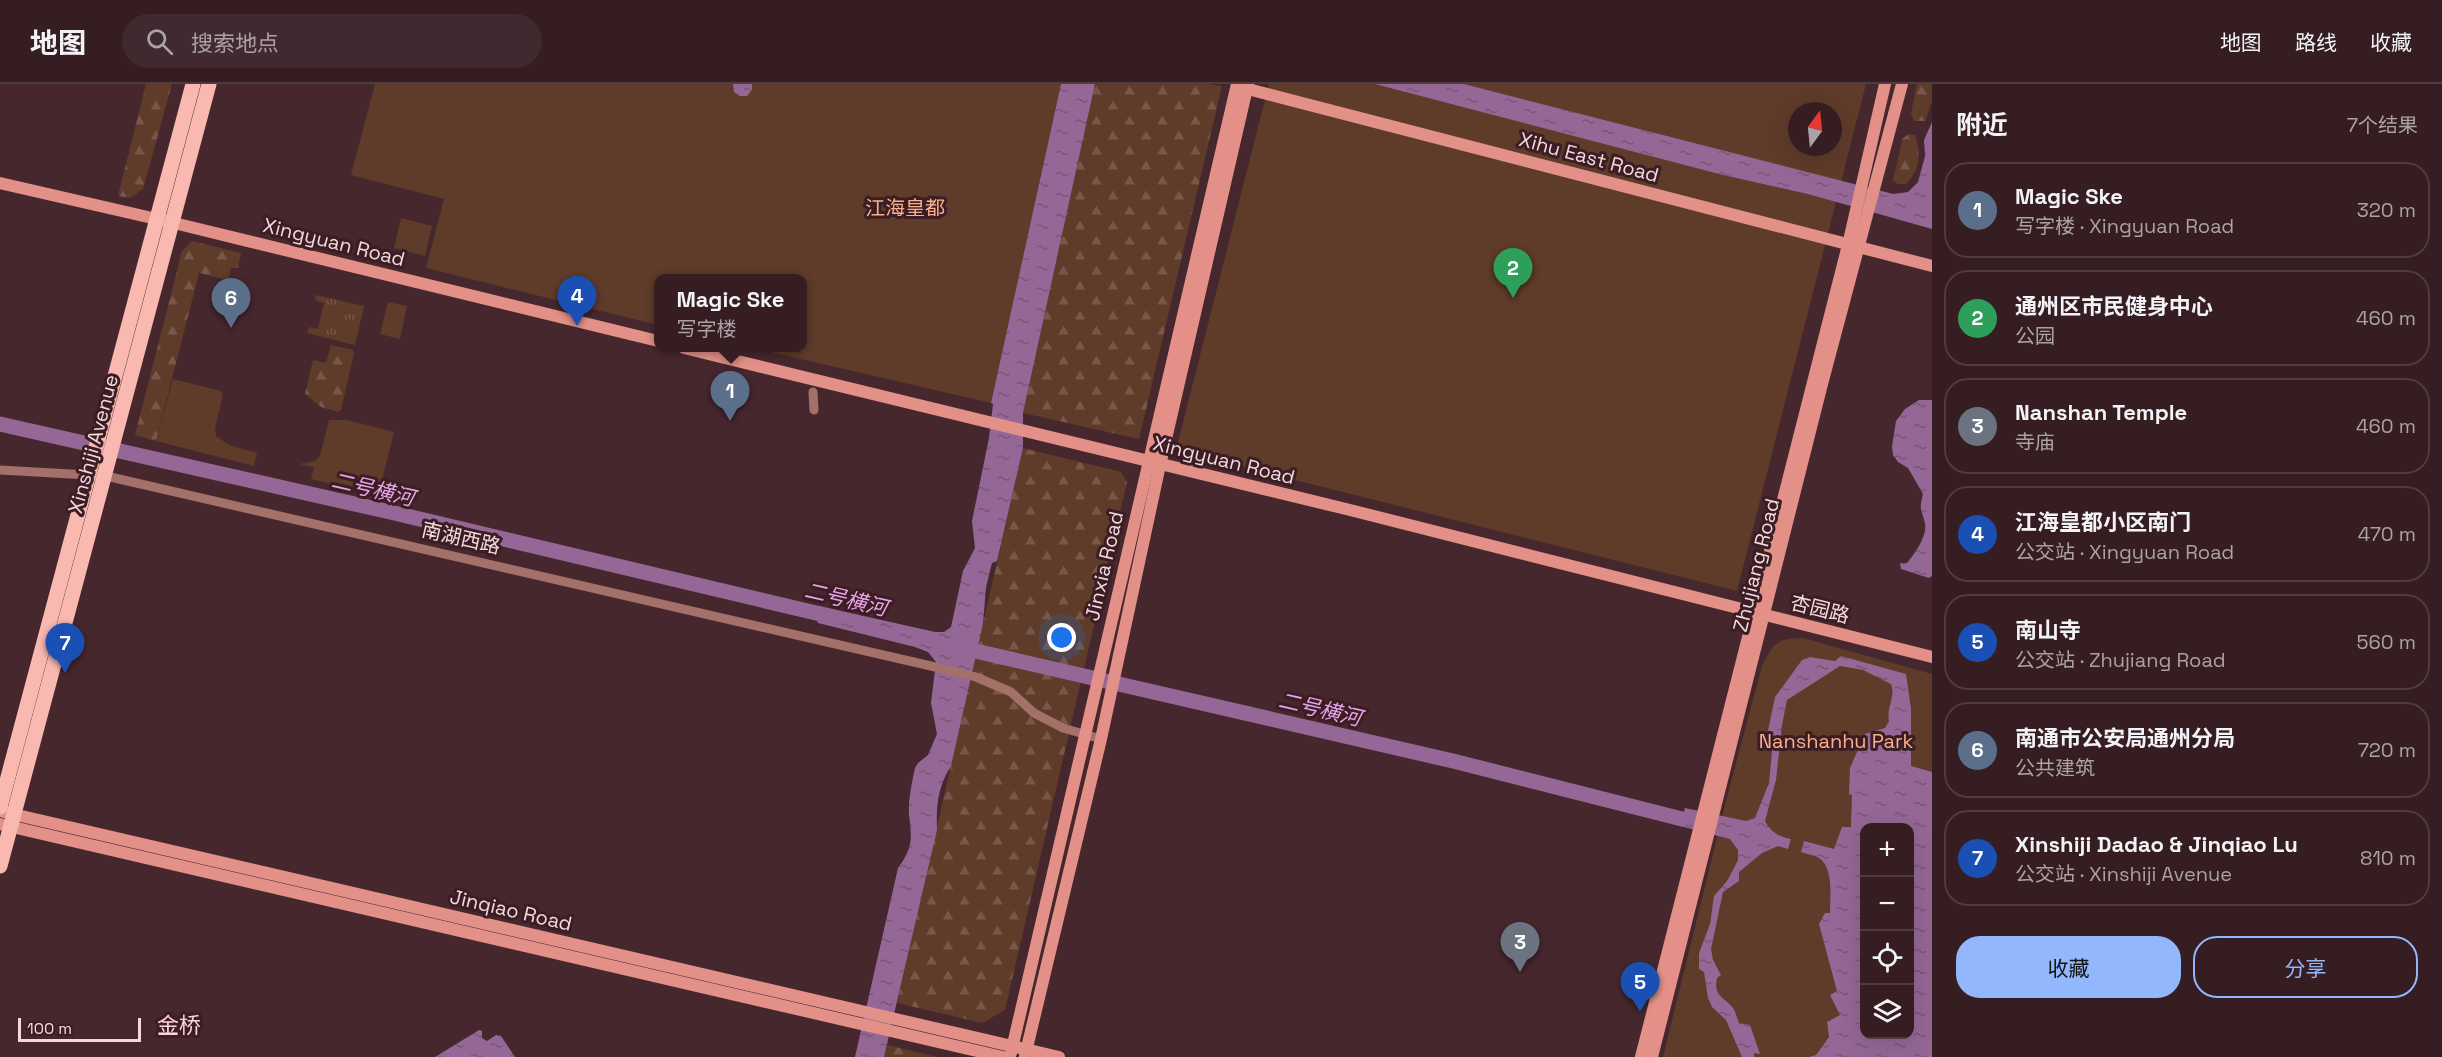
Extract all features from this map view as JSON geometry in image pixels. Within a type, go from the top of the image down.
[{"type":"main road","name":"Xinshiji Avenue","points":[[0,866],[5,817],[89,475],[193,84]]},
{"type":"main road","name":"Xinshiji Avenue","points":[[5,817],[106,476],[210,84]]},
{"type":"street","name":"Zhujiang Road","points":[[1869,183],[1885,84]]},
{"type":"street","name":"Zhujiang Road","points":[[1652,1057],[1709,809],[1861,214],[1902,84]]},
{"type":"street","name":"Xihu East Road","points":[[1242,86],[1932,266]]},
{"type":"street","name":"Jinxia Road","points":[[1012,1052],[1101,669],[1154,463],[1242,86]]},
{"type":"street","name":"Xingyuan Road","points":[[0,183],[654,340]]},
{"type":"street","name":"Xingyuan Road","points":[[701,352],[988,421],[1759,614]]},
{"type":"street","points":[[813,392],[814,410]]},
{"type":"street","name":"Jinxia Road","points":[[1026,1053],[1115,675],[1154,463]]},
{"type":"street","name":"南湖西路","points":[[0,470],[106,476],[931,666],[976,677],[1011,692],[1034,713],[1063,728],[1101,739]]},
{"type":"street","name":"杏园路","points":[[1759,614],[1932,657]]},
{"type":"street","name":"Jinqiao Road","points":[[5,817],[860,1011],[1012,1052],[1059,1057]]},
{"type":"street","name":"Jinqiao Road","points":[[5,817],[856,1024],[1003,1057]]},
{"type":"street","name":"Zhujiang Road","points":[[1641,1057],[1702,838]]},
{"type":"green space","points":[[146,84],[172,84],[143,189],[130,198],[118,196]]},
{"type":"green space","name":"江海皇都","points":[[375,84],[1061,84],[991,403],[770,352],[807,352],[807,274],[654,274],[654,324],[426,268],[444,199],[351,175]]},
{"type":"green space","points":[[1095,84],[1222,86],[1139,439],[1023,413]]},
{"type":"green space","points":[[1269,84],[1866,84],[1737,591],[1176,450]]},
{"type":"green space","points":[[1917,84],[1932,84],[1932,101],[1925,121],[1914,121],[1911,113]]},
{"type":"green space","points":[[1909,134],[1915,135],[1918,149],[1917,167],[1906,184],[1898,184],[1893,180],[1903,138]]},
{"type":"green space","points":[[401,218],[432,226],[425,256],[394,248]]},
{"type":"green space","points":[[192,241],[241,253],[238,268],[231,268],[228,280],[199,273],[156,441],[135,435],[182,251]]},
{"type":"green space","points":[[316,295],[364,306],[355,345],[307,333],[309,327],[318,329],[324,303],[315,300]]},
{"type":"green space","points":[[388,302],[407,306],[400,339],[380,334]]},
{"type":"green space","points":[[331,345],[353,350],[354,353],[341,410],[338,412],[321,407],[305,394],[313,360],[326,363]]},
{"type":"green space","points":[[173,379],[221,391],[223,394],[215,429],[216,436],[229,445],[257,453],[254,466],[156,441]]},
{"type":"green space","points":[[329,420],[347,420],[394,432],[378,496],[311,479],[314,467],[299,464],[315,461],[320,456]]},
{"type":"green space","points":[[1023,448],[1121,472],[1127,482],[1005,1010],[982,1023],[897,1003]]},
{"type":"green space","name":"Nanshanhu Park","points":[[1803,638],[1932,674],[1932,1057],[1663,1057],[1762,666],[1773,646],[1782,641]]},
{"type":"green space","points":[[887,1045],[938,1057],[884,1057]]},
{"type":"water","points":[[733,84],[752,84],[752,90],[747,96],[740,96],[734,92]]},
{"type":"water","points":[[1061,84],[1095,84],[1023,413],[1023,448],[997,561],[992,563],[986,587],[983,624],[951,766],[943,781],[939,797],[937,830],[884,1057],[855,1057],[898,868],[910,843],[909,804],[915,768],[928,755],[937,734],[931,703],[936,662],[928,652],[915,647],[818,623],[813,612],[819,606],[935,632],[944,632],[951,627],[963,571],[975,548],[972,521],[989,438],[993,404],[991,403]]},
{"type":"water","points":[[1375,84],[1464,84],[1893,194],[1908,192],[1918,182],[1925,156],[1924,140],[1932,122],[1932,229],[1808,194],[1723,175]]},
{"type":"water","points":[[1919,400],[1932,400],[1932,576],[1929,578],[1901,569],[1900,563],[1907,563],[1917,550],[1924,534],[1925,523],[1921,507],[1923,494],[1908,468],[1898,462],[1893,455],[1892,446],[1896,421],[1905,409]]},
{"type":"water","points":[[1841,656],[1906,674],[1911,709],[1911,766],[1932,772],[1932,1057],[1809,1057],[1816,1055],[1829,1037],[1827,1022],[1840,1015],[1830,995],[1837,991],[1819,924],[1825,913],[1830,913],[1829,876],[1824,863],[1819,858],[1801,852],[1804,841],[1834,849],[1842,827],[1851,827],[1850,768],[1865,734],[1885,728],[1889,721],[1891,684],[1863,670],[1840,666],[1787,700],[1776,780],[1765,821],[1776,833],[1791,839],[1788,849],[1778,846],[1762,853],[1739,872],[1739,881],[1723,892],[1711,949],[1713,960],[1721,975],[1717,978],[1717,989],[1720,996],[1735,1011],[1739,1023],[1750,1025],[1760,1054],[1754,1053],[1754,1057],[1742,1057],[1726,1020],[1712,1007],[1708,998],[1704,972],[1699,969],[1699,953],[1710,924],[1714,896],[1727,881],[1734,868],[1738,860],[1738,850],[1730,839],[1680,826],[1685,808],[1746,821],[1755,818],[1769,783],[1772,751],[1766,740],[1775,697],[1802,660],[1809,657],[1835,661]]},
{"type":"water","points":[[479,1030],[482,1031],[482,1038],[487,1041],[496,1035],[501,1036],[515,1057],[435,1057]]},
{"type":"waterway","name":"二号横河","points":[[0,424],[390,512],[833,617]]},
{"type":"waterway","name":"二号横河","points":[[958,647],[1453,761],[1682,819]]},
{"type":"place","name":"通州区市民健身中心","points":[[1513,298]]},
{"type":"place","name":"江海皇都小区南门","points":[[577,326]]},
{"type":"place","name":"南通市公安局通州分局","points":[[231,328]]},
{"type":"place","name":"Magic Ske","points":[[730,421]]},
{"type":"place","name":"Xinshiji Dadao & Jinqiao Lu","points":[[65,673]]},
{"type":"place","name":"Nanshan Temple","points":[[1520,972]]},
{"type":"place","name":"南山寺","points":[[1640,1012]]},
{"type":"district","name":"金桥","points":[[179,1025]]}]
